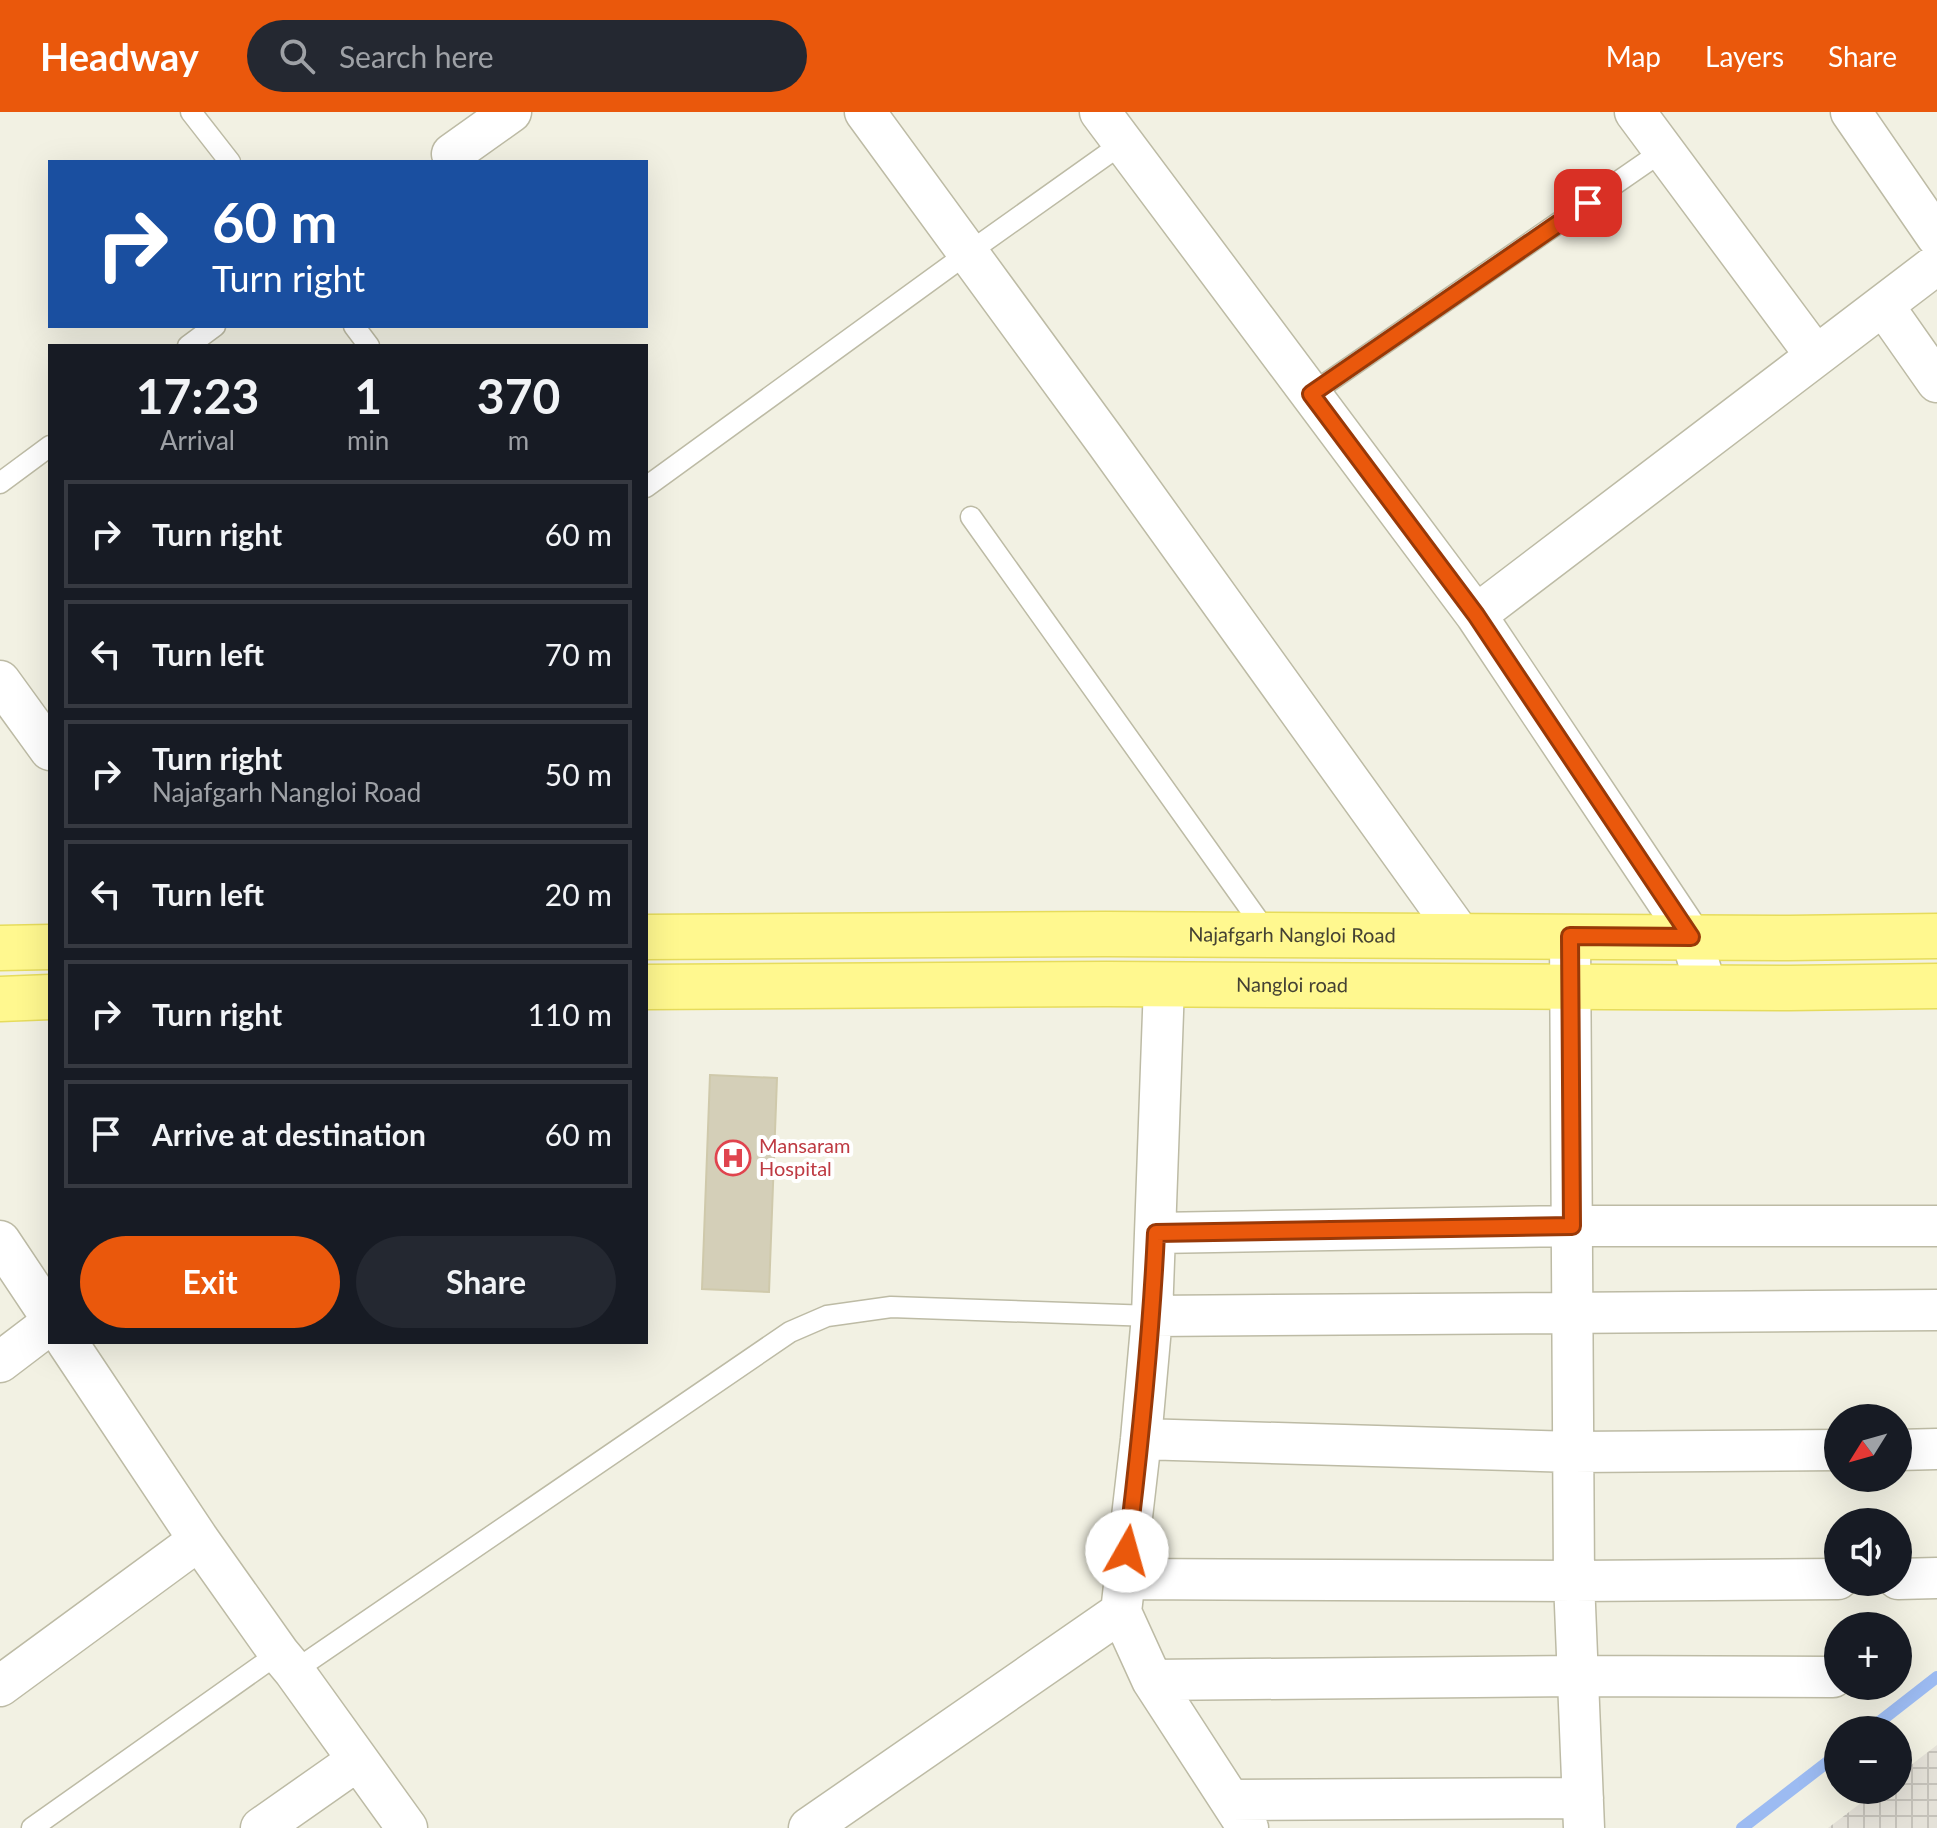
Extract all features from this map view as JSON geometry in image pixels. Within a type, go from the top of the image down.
[{"type":"main road","name":"Najafgarh Nangloi Road","points":[[648,937],[1268,934],[1937,936]]},
{"type":"main road","points":[[0,948],[48,947]]},
{"type":"main road","name":"Nangloi road","points":[[648,987],[1937,986]]},
{"type":"main road","points":[[0,999],[48,997]]},
{"type":"street","points":[[452,154],[511,112]]},
{"type":"street","points":[[865,112],[1117,456],[1461,936]]},
{"type":"street","points":[[1635,112],[1816,356]]},
{"type":"street","points":[[1856,114],[1937,237]]},
{"type":"street","points":[[1112,128],[1476,615],[1691,937],[1706,987]]},
{"type":"street","points":[[1476,615],[1937,264]]},
{"type":"street","points":[[1883,305],[1937,382]]},
{"type":"street","points":[[0,681],[29,738]]},
{"type":"street","points":[[1164,985],[1152,1316],[1122,1596],[1152,1680],[1239,1814],[1584,1813],[1574,1581],[1570,936]]},
{"type":"street","points":[[1156,1233],[1572,1226],[1937,1226]]},
{"type":"street","points":[[0,1241],[48,1313]]},
{"type":"street","points":[[1152,1316],[1937,1310]]},
{"type":"street","points":[[0,1362],[48,1326]]},
{"type":"street","points":[[68,1344],[199,1540],[407,1828]]},
{"type":"street","points":[[1141,1439],[1573,1452],[1824,1450]]},
{"type":"street","points":[[1912,1450],[1937,1449]]},
{"type":"street","points":[[0,1686],[199,1540]]},
{"type":"street","points":[[1912,1579],[1937,1578]]},
{"type":"street","points":[[809,1828],[1122,1596],[1574,1581],[1824,1579]]},
{"type":"street","points":[[1152,1680],[1824,1677]]},
{"type":"street","points":[[261,1828],[358,1760]]},
{"type":"lane","points":[[191,112],[228,160]]},
{"type":"lane","points":[[648,486],[968,253],[1112,128]]},
{"type":"lane","points":[[1311,394],[1664,150]]},
{"type":"lane","points":[[191,344],[212,328]]},
{"type":"lane","points":[[0,483],[48,447]]},
{"type":"lane","points":[[971,517],[1268,934]]},
{"type":"lane","points":[[32,1828],[790,1332],[827,1316],[891,1307],[1152,1316]]},
{"type":"shaded area","points":[[1937,1745],[1937,1828],[1828,1828],[1860,1804],[1912,1804],[1912,1764]]},
{"type":"building","points":[[710,1075],[777,1078],[769,1292],[702,1289]]},
{"type":"waterway","points":[[1887,1716],[1937,1677]]},
{"type":"waterway","points":[[1742,1828],[1824,1765]]},
{"type":"place","name":"Mansaram Hospital","points":[[733,1158]]},
{"type":"route","points":[[1127,1551],[1144,1408],[1156,1233],[1572,1226],[1570,936],[1691,937],[1476,615],[1311,394],[1588,203]]}]
